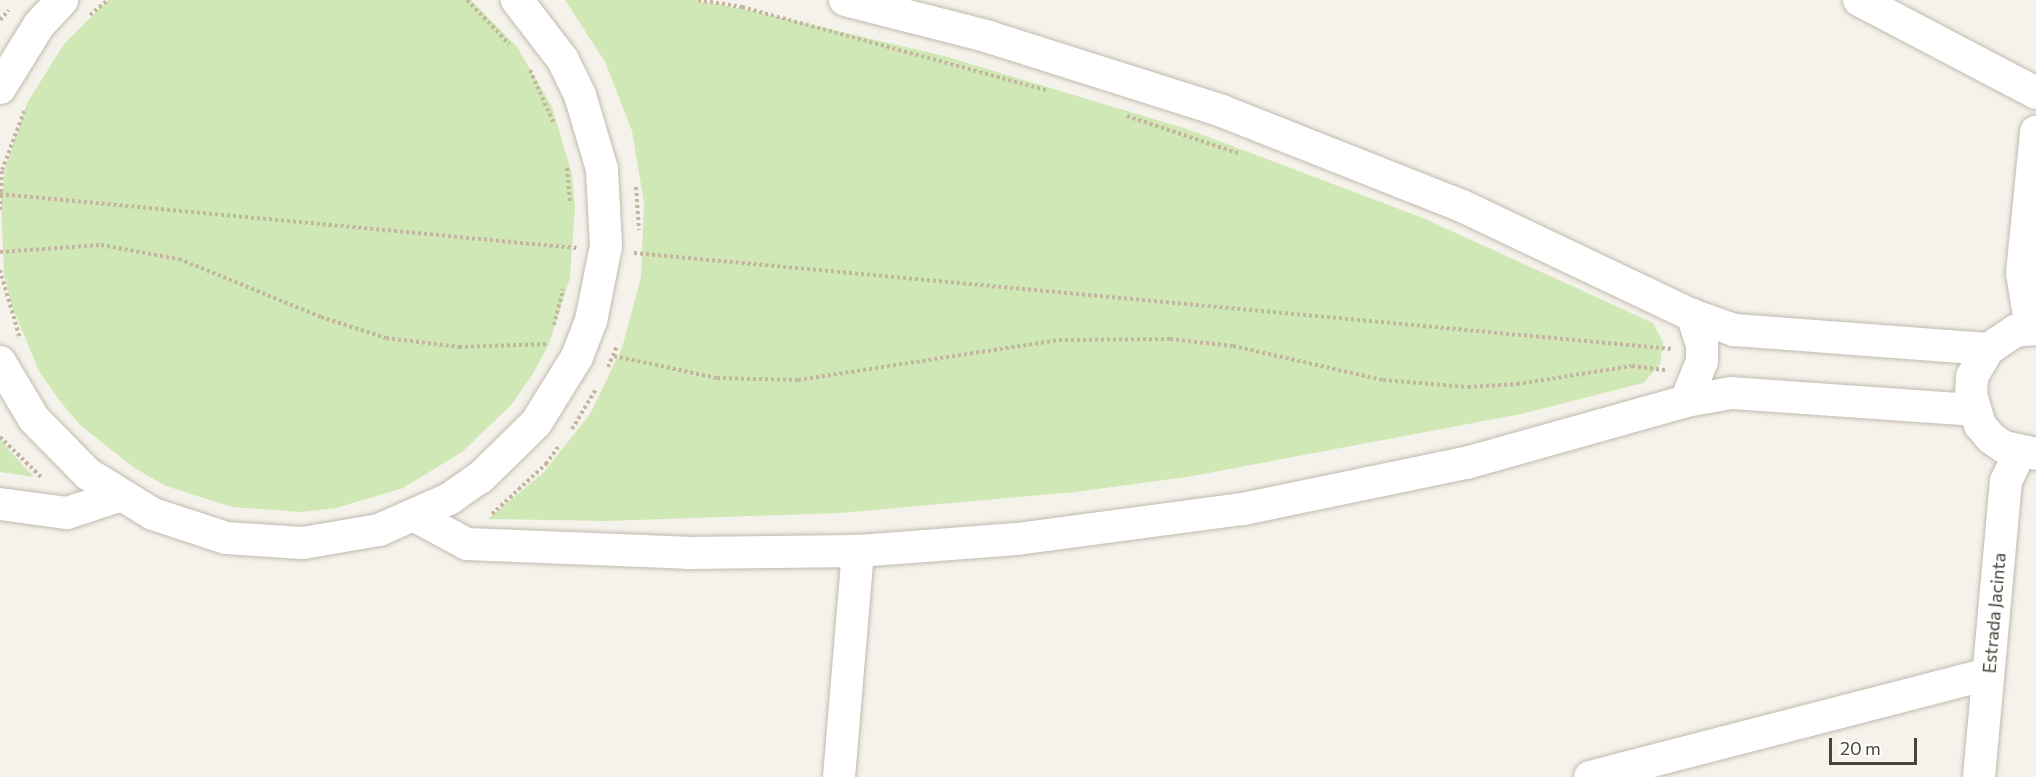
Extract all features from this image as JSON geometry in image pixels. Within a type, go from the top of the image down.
[{"type":"street","points":[[0,88],[34,32],[62,0]]},
{"type":"street","points":[[11,353],[34,419],[59,448],[119,496],[189,528],[264,543],[341,538],[414,516],[481,477],[510,452],[559,391],[580,350],[591,321],[605,251],[606,207],[594,131],[563,60],[517,0]]},
{"type":"street","points":[[845,0],[920,9],[1342,156],[1460,205],[1692,315],[1734,330],[1988,349]]},
{"type":"street","points":[[1859,0],[2036,93]]},
{"type":"street","points":[[2028,453],[1991,438],[1974,410],[1972,377],[1988,349],[2001,338],[2034,328],[2022,273],[2036,132]]},
{"type":"street","points":[[1686,401],[1699,375],[1702,351],[1692,315]]},
{"type":"street","points":[[414,516],[467,544],[687,553],[858,551],[1017,539],[1243,509],[1466,463],[1686,401],[1731,393],[1974,410]]},
{"type":"street","name":"Estrada Jacinta","points":[[1979,777],[2006,481],[2028,453]]},
{"type":"street","points":[[0,504],[67,513],[119,496]]},
{"type":"street","points":[[839,777],[858,551]]},
{"type":"street","points":[[1590,777],[1636,771],[1988,674]]},
{"type":"path","points":[[83,23],[108,0]]},
{"type":"path","points":[[467,0],[511,46]]},
{"type":"path","points":[[698,0],[753,10],[1062,95]]},
{"type":"path","points":[[526,61],[557,130]]},
{"type":"path","points":[[0,210],[2,170],[26,104]]},
{"type":"path","points":[[1118,113],[1242,155]]},
{"type":"path","points":[[567,161],[570,204]]},
{"type":"path","points":[[635,180],[639,233]]},
{"type":"path","points":[[0,194],[1702,351]]},
{"type":"path","points":[[572,259],[573,237]]},
{"type":"path","points":[[636,265],[639,243]]},
{"type":"path","points":[[0,252],[101,245],[179,260],[321,318],[386,338],[459,347],[549,344],[717,378],[798,380],[1059,340],[1170,339],[1233,346],[1383,381],[1468,387],[1517,384],[1632,366],[1667,370]]},
{"type":"path","points":[[0,270],[11,353]]},
{"type":"path","points":[[543,354],[549,344],[566,280]]},
{"type":"path","points":[[604,374],[615,356],[620,333]]},
{"type":"path","points":[[1667,343],[1671,357]]},
{"type":"path","points":[[1664,377],[1669,363]]},
{"type":"path","points":[[489,517],[546,464],[599,383]]},
{"type":"path","points":[[0,437],[46,482]]},
{"type":"green space","points":[[108,0],[471,0],[517,47],[552,107],[572,174],[575,208],[570,278],[549,344],[532,375],[512,404],[462,452],[403,488],[336,508],[301,512],[232,507],[166,486],[136,469],[81,426],[59,400],[39,371],[12,307],[4,273],[1,204],[5,169],[27,103],[64,44]]},
{"type":"green space","points":[[565,0],[694,0],[744,9],[944,56],[1187,129],[1423,218],[1653,323],[1663,342],[1660,365],[1643,383],[1521,414],[1187,477],[1075,492],[840,513],[606,521],[488,519],[544,472],[590,414],[622,348],[641,277],[644,203],[632,131],[605,62]]},
{"type":"green space","points":[[0,437],[9,450],[34,477],[0,472]]}]
